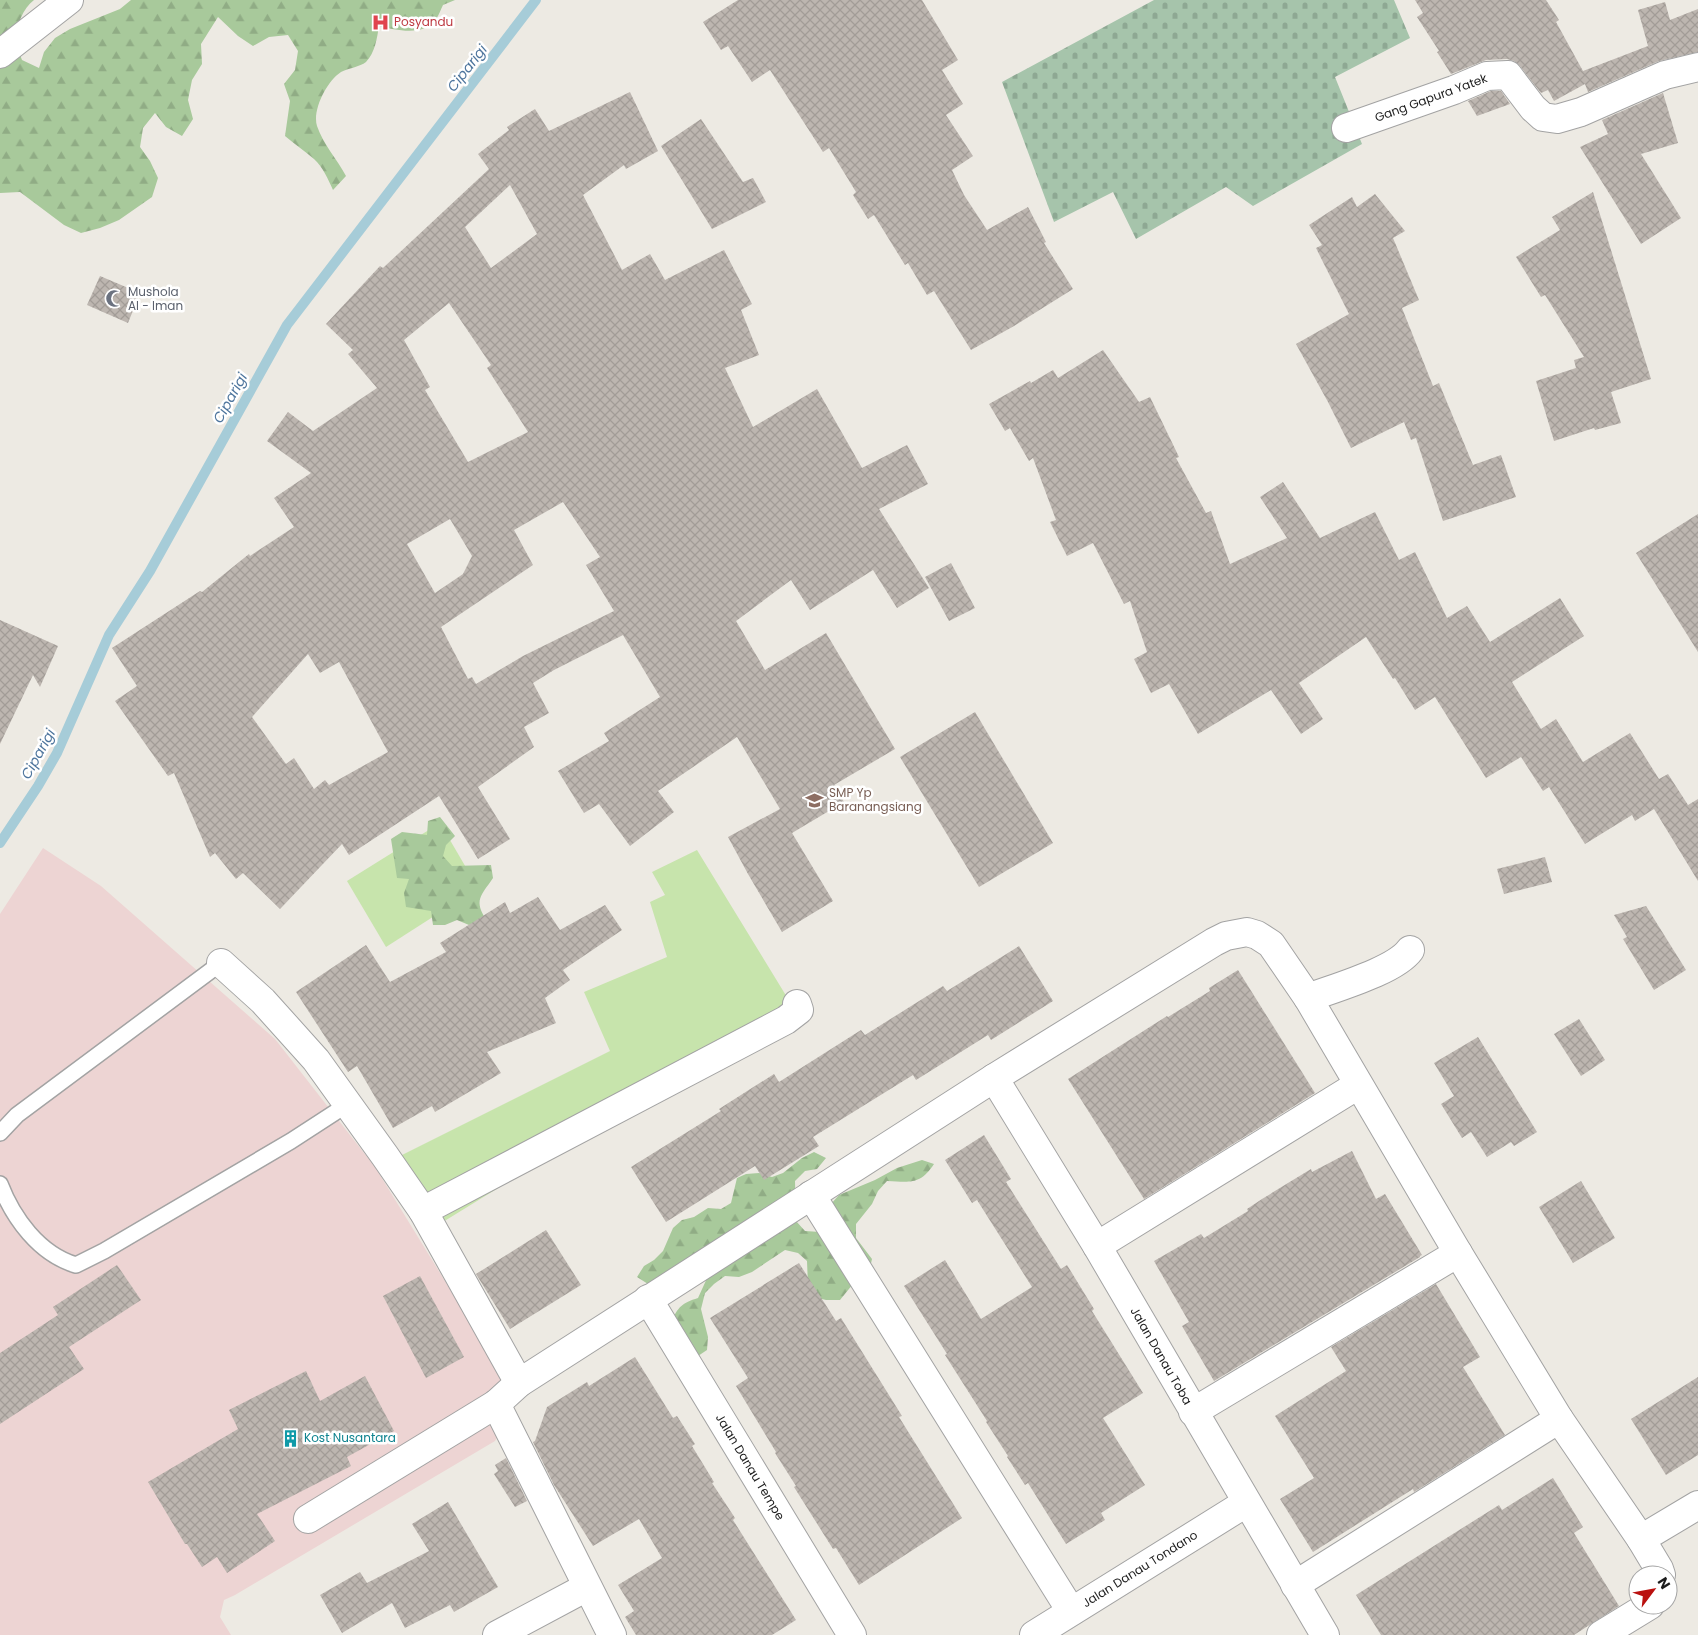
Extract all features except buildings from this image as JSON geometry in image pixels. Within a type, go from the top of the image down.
[{"type":"street","points":[[0,54],[69,0]]},
{"type":"street","name":"Gang Gapura Yatek","points":[[1346,128],[1454,90],[1487,76],[1508,76],[1533,108],[1543,117],[1557,119],[1581,112],[1665,75],[1698,67]]},
{"type":"street","points":[[308,1519],[496,1404],[519,1383],[994,1078],[1214,942],[1236,933],[1247,932],[1258,934],[1271,944],[1308,998],[1458,1253],[1559,1419],[1641,1538],[1657,1565]]},
{"type":"street","points":[[1308,998],[1386,968],[1403,958],[1410,950]]},
{"type":"street","points":[[221,963],[262,1001],[316,1060],[386,1156],[423,1211],[519,1383]]},
{"type":"street","points":[[423,1211],[786,1020],[799,1010],[797,1004]]},
{"type":"street","name":"Jalan Danau Toba","points":[[994,1078],[1097,1246],[1324,1635]]},
{"type":"street","points":[[1097,1246],[1358,1085]]},
{"type":"street","points":[[810,1195],[1071,1611]]},
{"type":"street","points":[[1194,1412],[1458,1253]]},
{"type":"street","name":"Jalan Danau Tempe","points":[[648,1299],[852,1635]]},
{"type":"street","points":[[496,1404],[586,1587],[612,1635]]},
{"type":"street","points":[[1294,1585],[1559,1419]]},
{"type":"street","name":"Jalan Danau Tondano","points":[[1034,1635],[1246,1503]]},
{"type":"street","points":[[1641,1538],[1698,1505]]},
{"type":"street","points":[[497,1635],[586,1587]]},
{"type":"street","points":[[1601,1635],[1634,1615]]},
{"type":"lane","points":[[0,1133],[16,1115],[221,963]]},
{"type":"lane","points":[[0,1184],[7,1203],[24,1228],[46,1249],[64,1261],[76,1265],[104,1252],[292,1141],[348,1104]]},
{"type":"shaded area","points":[[43,848],[101,886],[275,1039],[375,1167],[510,1387],[507,1420],[495,1441],[224,1600],[220,1617],[231,1635],[0,1635],[0,914]]},
{"type":"green space","points":[[0,0],[34,0],[21,18],[16,40],[22,60],[39,68],[44,52],[55,38],[70,29],[120,9],[131,0],[455,0],[443,5],[436,19],[431,25],[424,28],[409,31],[379,26],[374,50],[366,62],[341,72],[326,89],[317,112],[317,126],[346,176],[333,190],[317,162],[285,136],[290,101],[284,84],[295,70],[298,51],[288,35],[269,37],[253,46],[238,36],[218,17],[201,44],[202,64],[192,80],[188,100],[193,119],[182,136],[166,127],[155,113],[143,128],[140,147],[150,161],[158,178],[152,197],[119,220],[81,233],[64,225],[20,192],[0,193]]},
{"type":"green space","points":[[1154,0],[1394,0],[1410,38],[1335,77],[1362,144],[1253,206],[1226,187],[1136,239],[1113,192],[1054,222],[1002,82]]},
{"type":"green space","points":[[440,817],[455,836],[446,845],[443,856],[452,866],[491,865],[493,878],[480,898],[480,908],[487,921],[469,925],[457,920],[445,925],[433,925],[431,911],[406,907],[404,893],[409,879],[397,878],[391,839],[402,832],[427,835],[428,821]]},
{"type":"green space","points":[[440,823],[478,888],[386,947],[347,881]]},
{"type":"green space","points":[[697,850],[793,1007],[438,1225],[398,1157],[610,1051],[584,992],[667,957],[650,902],[665,895],[652,872]]},
{"type":"green space","points":[[814,1152],[826,1158],[817,1169],[805,1171],[795,1181],[796,1221],[805,1231],[820,1232],[831,1204],[839,1195],[875,1180],[897,1168],[922,1160],[934,1164],[919,1179],[909,1182],[887,1181],[878,1191],[872,1204],[856,1224],[856,1238],[872,1259],[869,1272],[857,1279],[840,1300],[826,1300],[814,1297],[808,1286],[807,1261],[798,1253],[785,1250],[752,1272],[739,1277],[725,1276],[705,1293],[701,1309],[708,1337],[707,1350],[695,1358],[671,1322],[681,1306],[698,1298],[708,1276],[648,1284],[637,1277],[644,1266],[663,1251],[673,1228],[682,1220],[694,1217],[708,1208],[721,1209],[731,1203],[737,1178],[746,1174],[759,1173],[772,1177],[783,1173],[802,1158]]},
{"type":"waterway","name":"Ciparigi","points":[[0,843],[38,786],[57,753],[109,635],[150,571],[287,325],[536,0]]},
{"type":"place","name":"Posyandu","points":[[380,22]]},
{"type":"place","name":"Mushola Al - Iman","points":[[114,299]]},
{"type":"place","name":"SMP Yp Baranangsiang","points":[[815,800]]},
{"type":"place","name":"Kost Nusantara","points":[[290,1438]]}]
